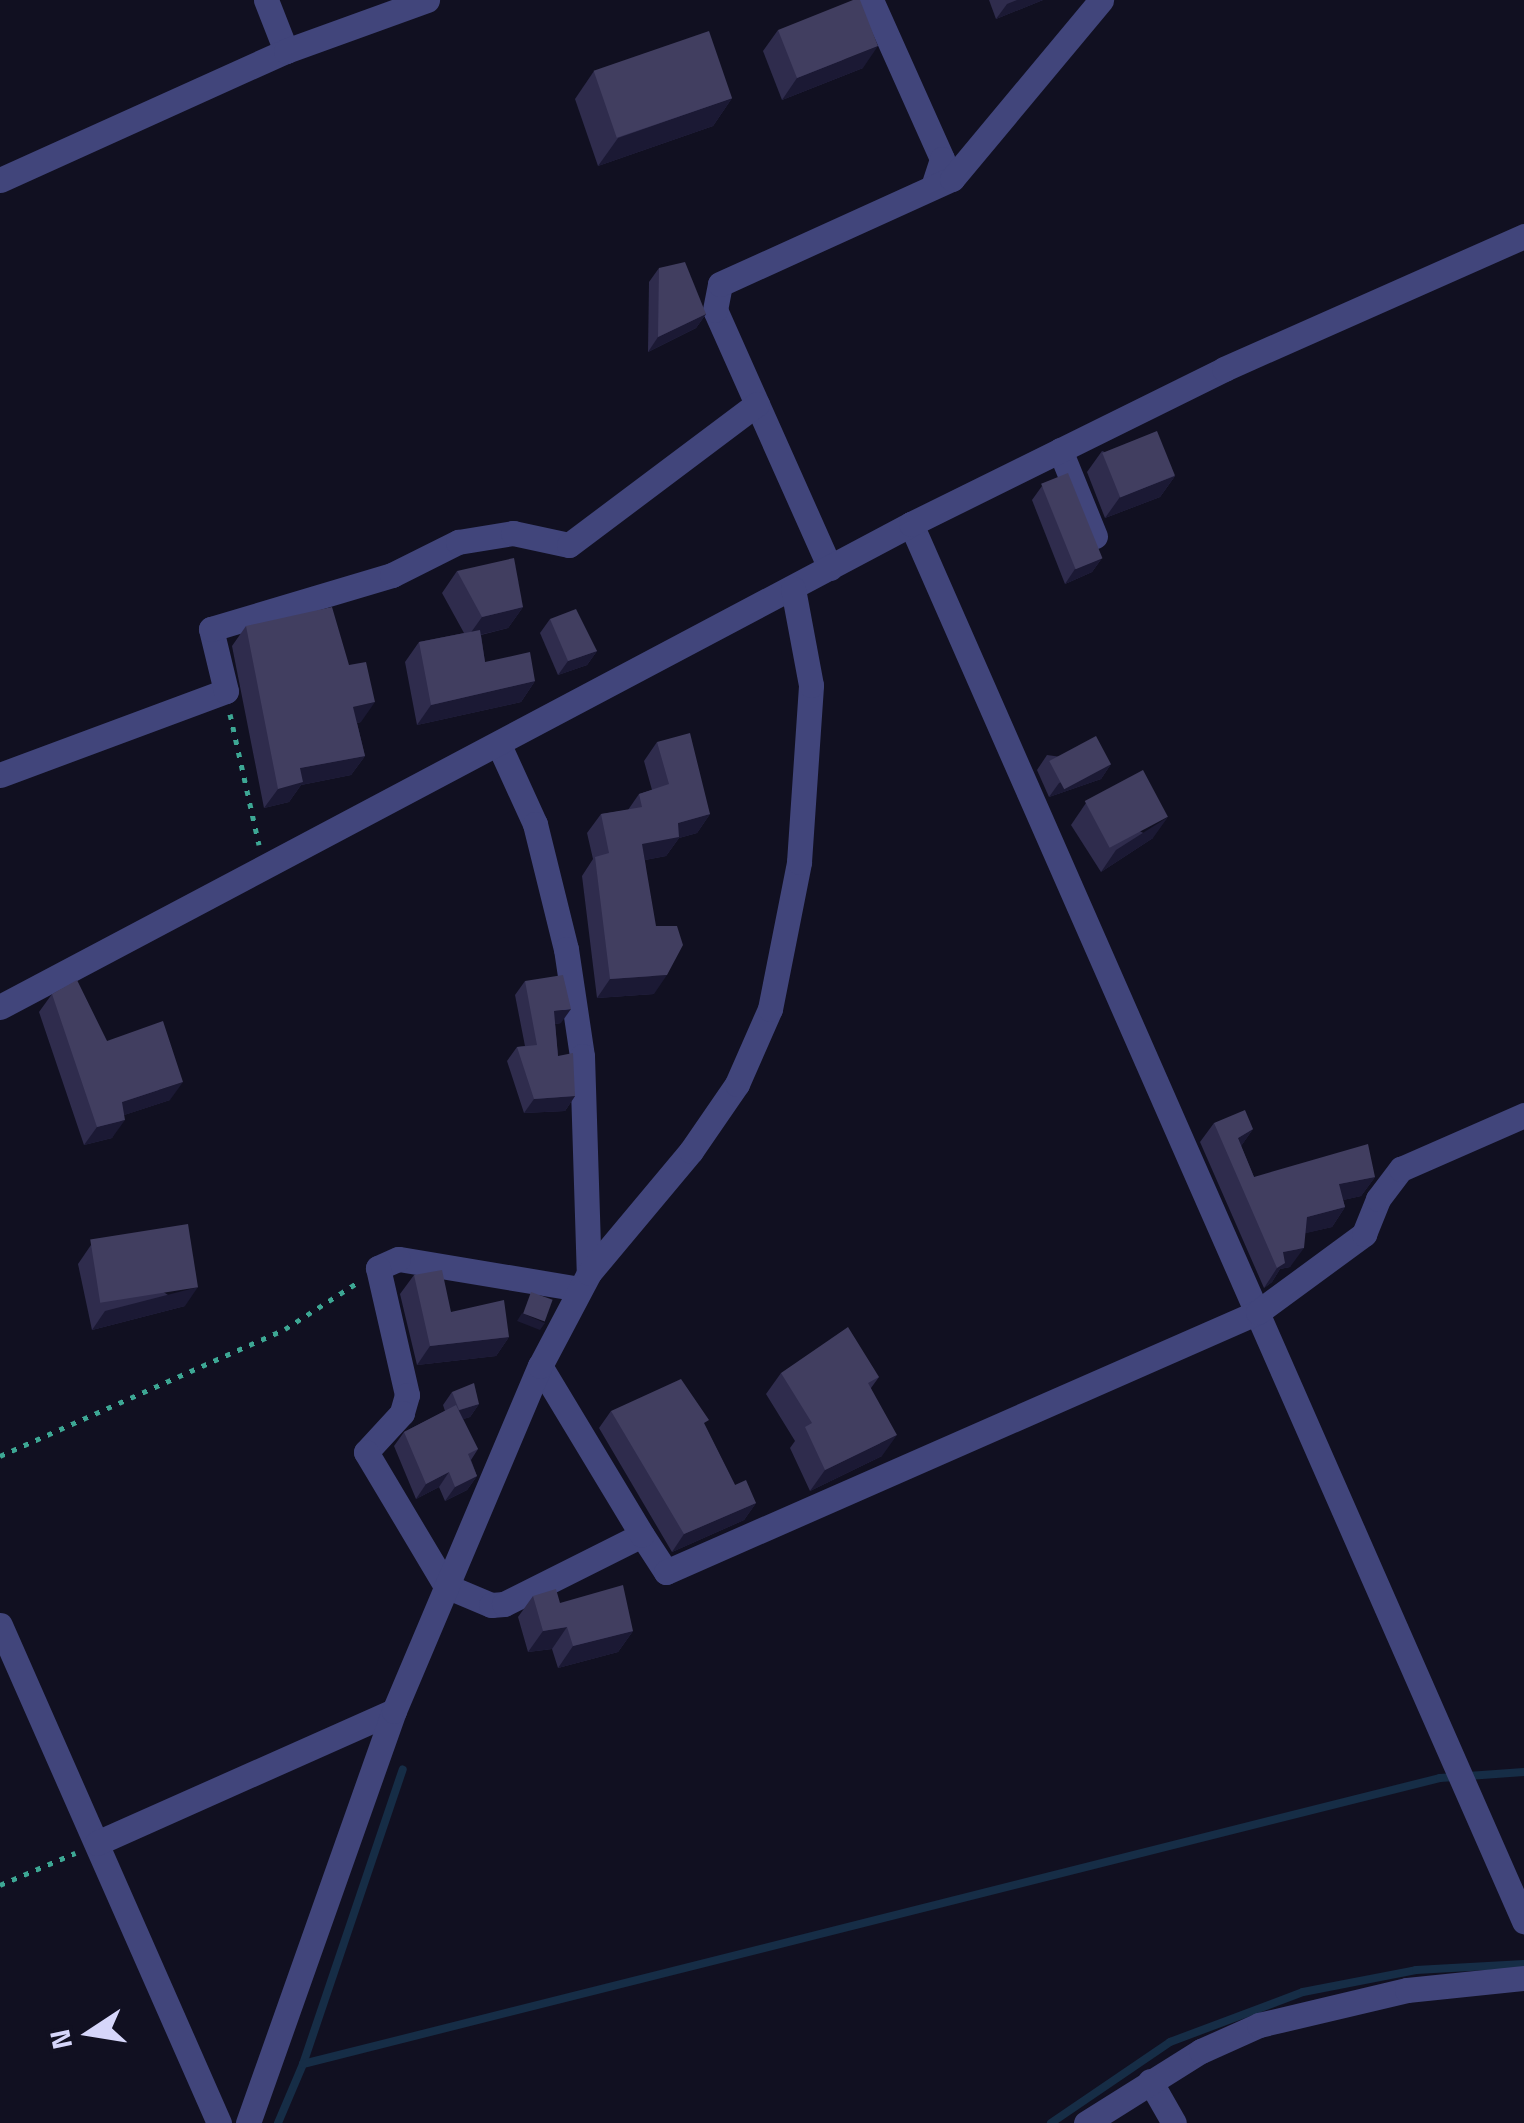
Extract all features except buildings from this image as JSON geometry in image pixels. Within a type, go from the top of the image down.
[{"type":"street","points":[[266,0],[286,51]]},
{"type":"street","points":[[0,180],[286,51],[428,0]]},
{"type":"street","points":[[872,0],[942,159],[932,186]]},
{"type":"street","points":[[830,568],[715,310],[720,284],[952,180],[1101,0]]},
{"type":"street","points":[[0,1007],[911,524],[1224,368],[1524,236]]},
{"type":"street","points":[[0,776],[226,692],[211,629],[392,574],[458,542],[513,534],[569,545],[757,404]]},
{"type":"street","points":[[1060,450],[1094,536]]},
{"type":"street","points":[[911,524],[1524,1921]]},
{"type":"street","points":[[248,2123],[394,1711],[540,1366],[585,1281],[691,1151],[737,1084],[770,1009],[799,862],[811,685],[793,589]]},
{"type":"street","points":[[499,744],[535,824],[566,948],[582,1056],[585,1281]]},
{"type":"street","points":[[540,1366],[666,1572],[1258,1312],[1364,1234],[1378,1199],[1401,1169],[1524,1115]]},
{"type":"street","points":[[585,1281],[398,1259],[378,1268],[406,1395],[402,1413],[366,1452],[446,1586],[504,1604],[642,1535]]},
{"type":"street","points":[[0,1625],[218,2123]]},
{"type":"street","points":[[97,1843],[394,1711]]},
{"type":"street","points":[[1086,2123],[1150,2081],[1259,2024],[1407,1990],[1524,1978]]},
{"type":"street","points":[[1150,2081],[1174,2123]]},
{"type":"path","points":[[226,692],[264,869]]},
{"type":"path","points":[[0,1456],[284,1328],[378,1268]]},
{"type":"path","points":[[0,1885],[97,1843]]},
{"type":"waterway","points":[[303,2064],[403,1769]]},
{"type":"waterway","points":[[278,2123],[303,2064],[1440,1778],[1524,1772]]},
{"type":"waterway","points":[[1051,2123],[1170,2042],[1303,1992],[1416,1970],[1524,1964]]}]
